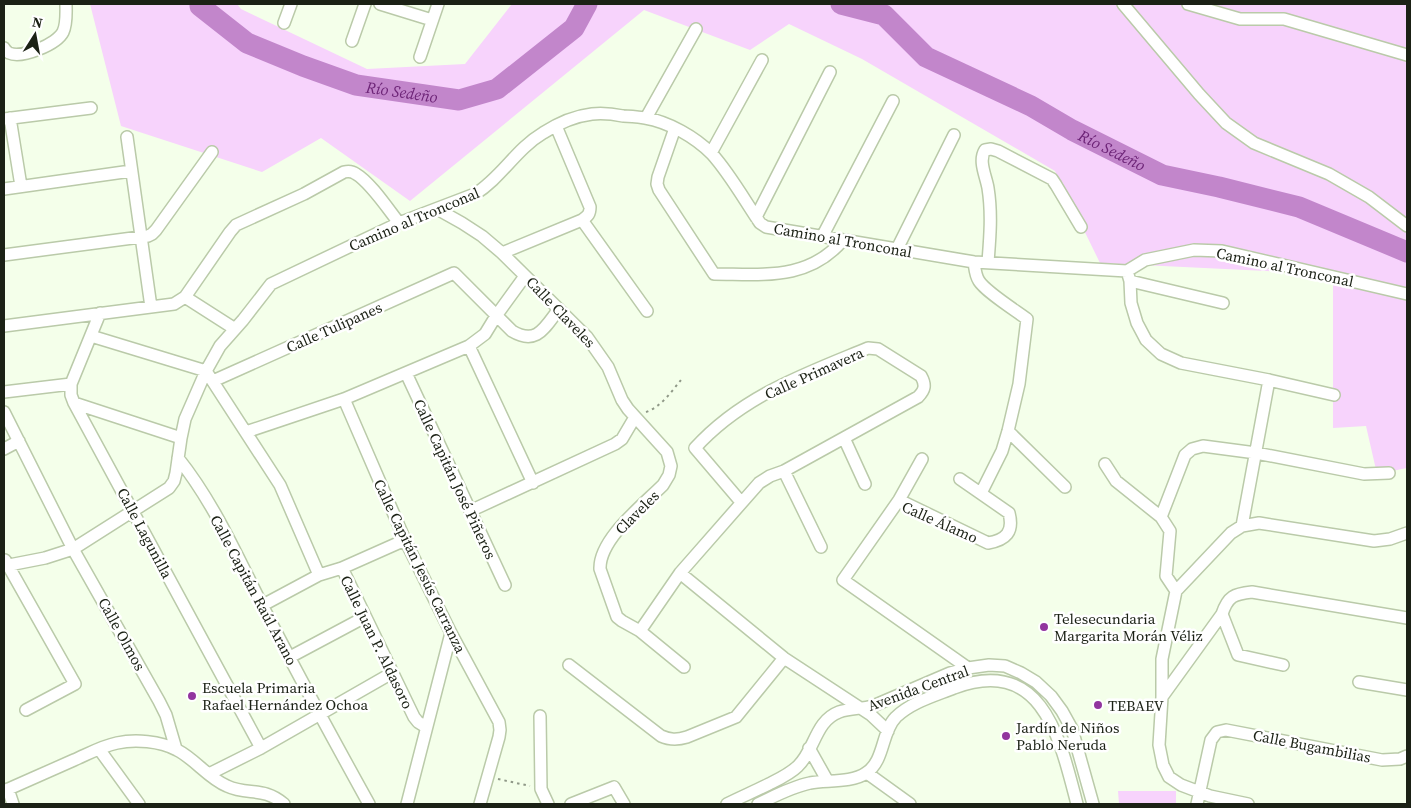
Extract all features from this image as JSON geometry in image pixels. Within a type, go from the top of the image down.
[{"type":"street","points":[[7,50],[22,54],[39,50],[58,38],[63,33],[65,27],[66,4]]},
{"type":"street","points":[[284,23],[291,4]]},
{"type":"street","points":[[352,41],[365,4]]},
{"type":"street","points":[[380,4],[432,20]]},
{"type":"street","points":[[420,57],[438,4]]},
{"type":"street","points":[[1123,4],[1226,123],[1254,143],[1329,174],[1369,197],[1407,226]]},
{"type":"street","points":[[1188,4],[1240,19],[1284,19],[1407,55]]},
{"type":"street","points":[[646,118],[696,29]]},
{"type":"street","points":[[711,153],[762,60]]},
{"type":"street","points":[[756,217],[830,72]]},
{"type":"street","points":[[822,237],[893,101]]},
{"type":"street","points":[[21,186],[7,118],[91,108]]},
{"type":"street","name":"Camino al Tronconal","points":[[5,563],[44,558],[73,549],[170,488],[174,481],[185,419],[206,371],[220,346],[271,284],[399,223],[475,194],[496,178],[532,140],[556,126],[592,114],[646,118],[675,128],[691,138],[711,153],[722,166],[760,223],[766,227],[974,262],[1129,276],[1145,260],[1194,250],[1222,252],[1407,294]]},
{"type":"street","points":[[502,253],[586,216],[590,207],[556,126]]},
{"type":"street","points":[[675,128],[657,184],[659,190],[714,274],[772,274],[793,271],[808,267],[822,260],[834,251],[843,240]]},
{"type":"street","points":[[897,249],[954,135]]},
{"type":"street","points":[[127,137],[151,307]]},
{"type":"street","points":[[988,262],[991,225],[988,190],[982,160],[982,154],[985,150],[998,151],[1052,180],[1081,227]]},
{"type":"street","points":[[4,255],[141,238],[152,234],[212,152]]},
{"type":"street","points":[[4,326],[174,304],[185,297],[236,225],[304,194],[344,172],[350,171],[366,181],[399,223]]},
{"type":"street","points":[[4,189],[131,172]]},
{"type":"street","name":"Calle Claveles","points":[[437,210],[482,236],[502,253],[587,337],[608,367],[622,400],[634,417],[663,446],[671,466]]},
{"type":"street","points":[[586,216],[647,311]]},
{"type":"street","points":[[960,479],[981,493],[1002,451],[1019,384],[1027,319],[978,281],[974,262]]},
{"type":"street","name":"Calle Tulipanes","points":[[212,381],[454,273],[496,316]]},
{"type":"street","points":[[246,432],[344,399],[469,346],[485,334],[525,276]]},
{"type":"street","points":[[1223,303],[1129,276],[1131,303],[1137,323],[1146,340],[1161,354],[1181,363],[1334,395]]},
{"type":"street","points":[[185,297],[235,329]]},
{"type":"street","points":[[496,316],[512,331],[520,336],[527,337],[534,336],[540,332],[559,310]]},
{"type":"street","points":[[4,392],[71,384],[100,313]]},
{"type":"street","points":[[91,336],[206,371]]},
{"type":"street","points":[[469,346],[533,483]]},
{"type":"street","name":"Calle Primavera","points":[[741,502],[695,448],[718,424],[775,388],[868,348],[878,349],[921,376],[925,387],[918,398],[844,438]]},
{"type":"street","name":"Calle Juan P. Aldasoro","points":[[206,371],[280,485],[319,575],[342,568],[414,718],[426,727]]},
{"type":"street","name":"Calle Capitán José Piñeros","points":[[406,373],[505,585]]},
{"type":"street","points":[[1242,526],[1269,380]]},
{"type":"street","name":"Calle Lagunilla","points":[[71,384],[71,395],[74,404],[260,748]]},
{"type":"street","name":"Calle Capitán Jesús Carranza","points":[[344,399],[405,540],[451,633],[499,722],[499,737],[489,777]]},
{"type":"street","points":[[74,404],[181,438]]},
{"type":"street","name":"Calle Olmos","points":[[4,412],[73,549],[159,701],[166,715],[176,749]]},
{"type":"street","points":[[470,511],[615,444],[622,439],[634,417]]},
{"type":"street","points":[[1008,431],[1065,487]]},
{"type":"street","points":[[640,631],[680,573],[759,483],[844,438],[865,484]]},
{"type":"street","points":[[4,449],[19,441]]},
{"type":"street","points":[[1161,516],[1185,455],[1192,448],[1204,446],[1256,453],[1364,474],[1389,473]]},
{"type":"street","name":"Calle Capitán Raúl Arano","points":[[178,458],[196,482],[232,543],[290,658],[369,804]]},
{"type":"street","points":[[899,500],[922,459]]},
{"type":"street","points":[[1105,464],[1116,481],[1161,516],[1170,531],[1166,576],[1176,591]]},
{"type":"street","name":"Claveles","points":[[671,466],[664,485],[614,532],[602,555],[600,569],[617,617],[622,622],[640,631],[684,667]]},
{"type":"street","points":[[784,471],[821,546]]},
{"type":"street","name":"Calle Álamo","points":[[968,668],[843,580],[899,500],[988,543],[998,541],[1008,534],[1012,522],[1009,513],[981,493]]},
{"type":"street","points":[[1248,804],[1210,796],[1181,785],[1169,777],[1163,765],[1158,745],[1162,697],[1162,659],[1176,591],[1231,533],[1242,526],[1259,523],[1374,541],[1390,540],[1407,533]]},
{"type":"street","points":[[342,568],[405,540]]},
{"type":"street","points":[[5,563],[76,684],[26,710]]},
{"type":"street","points":[[680,573],[784,658],[862,709],[879,721],[888,731]]},
{"type":"street","points":[[263,606],[319,575]]},
{"type":"street","points":[[1162,697],[1222,614],[1226,602],[1237,594],[1252,592],[1407,618]]},
{"type":"street","points":[[1222,614],[1238,655],[1283,666]]},
{"type":"street","points":[[290,658],[365,617]]},
{"type":"street","points":[[407,804],[451,633]]},
{"type":"street","points":[[569,665],[661,736],[670,740],[679,740],[736,717],[784,658]]},
{"type":"street","name":"Avenida Central","points":[[727,804],[791,772],[799,766],[817,733],[826,721],[836,713],[873,706],[950,673],[989,665],[1005,666],[1021,673],[1036,682],[1051,696],[1072,729],[1093,804]]},
{"type":"street","points":[[210,774],[320,715],[392,673]]},
{"type":"street","name":"Avenida Central","points":[[867,773],[880,755],[894,719],[903,710],[970,682],[1000,680],[1013,684],[1025,691],[1036,700],[1046,713],[1061,745],[1077,804]]},
{"type":"street","points":[[1359,682],[1407,690]]},
{"type":"street","points":[[540,716],[541,789],[548,804]]},
{"type":"street","name":"Calle Bugambilias","points":[[1199,791],[1211,740],[1217,732],[1226,730],[1382,760],[1400,759],[1407,756]]},
{"type":"street","points":[[13,804],[6,790],[98,749],[115,743],[130,741],[176,749],[224,785],[241,790],[269,794],[284,804]]},
{"type":"street","points":[[809,748],[827,780]]},
{"type":"street","points":[[98,749],[138,804]]},
{"type":"street","points":[[758,804],[796,787],[827,780],[856,778],[867,773],[910,804]]},
{"type":"street","points":[[480,804],[489,777]]},
{"type":"street","points":[[571,804],[614,787],[624,804]]},
{"type":"street","points":[[1197,804],[1199,791]]},
{"type":"path","points":[[634,417],[652,410],[661,403],[681,380]]},
{"type":"path","points":[[489,777],[541,789]]},
{"type":"shaded area","points":[[90,4],[237,4],[241,9],[367,69],[465,64],[512,4],[1407,4],[1407,468],[1377,474],[1366,426],[1333,428],[1333,284],[1331,274],[1100,263],[1055,171],[862,59],[789,24],[750,50],[644,10],[410,201],[321,138],[262,172],[121,126]]},
{"type":"shaded area","points":[[1118,791],[1176,791],[1176,804],[1119,804]]},
{"type":"waterway","name":"Río Sedeño","points":[[200,4],[200,6],[247,43],[303,66],[356,85],[459,100],[497,89],[574,28],[587,4]]},
{"type":"waterway","name":"Río Sedeño","points":[[841,4],[884,15],[926,57],[1031,106],[1072,130],[1162,175],[1299,207],[1407,252]]},
{"type":"place","name":"Telesecundaria Margarita Morán Véliz","points":[[1044,627]]},
{"type":"place","name":"Escuela Primaria Rafael Hernández Ochoa","points":[[192,696]]},
{"type":"place","name":"TEBAEV","points":[[1098,705]]},
{"type":"place","name":"Jardín de Niños Pablo Neruda","points":[[1006,736]]}]
